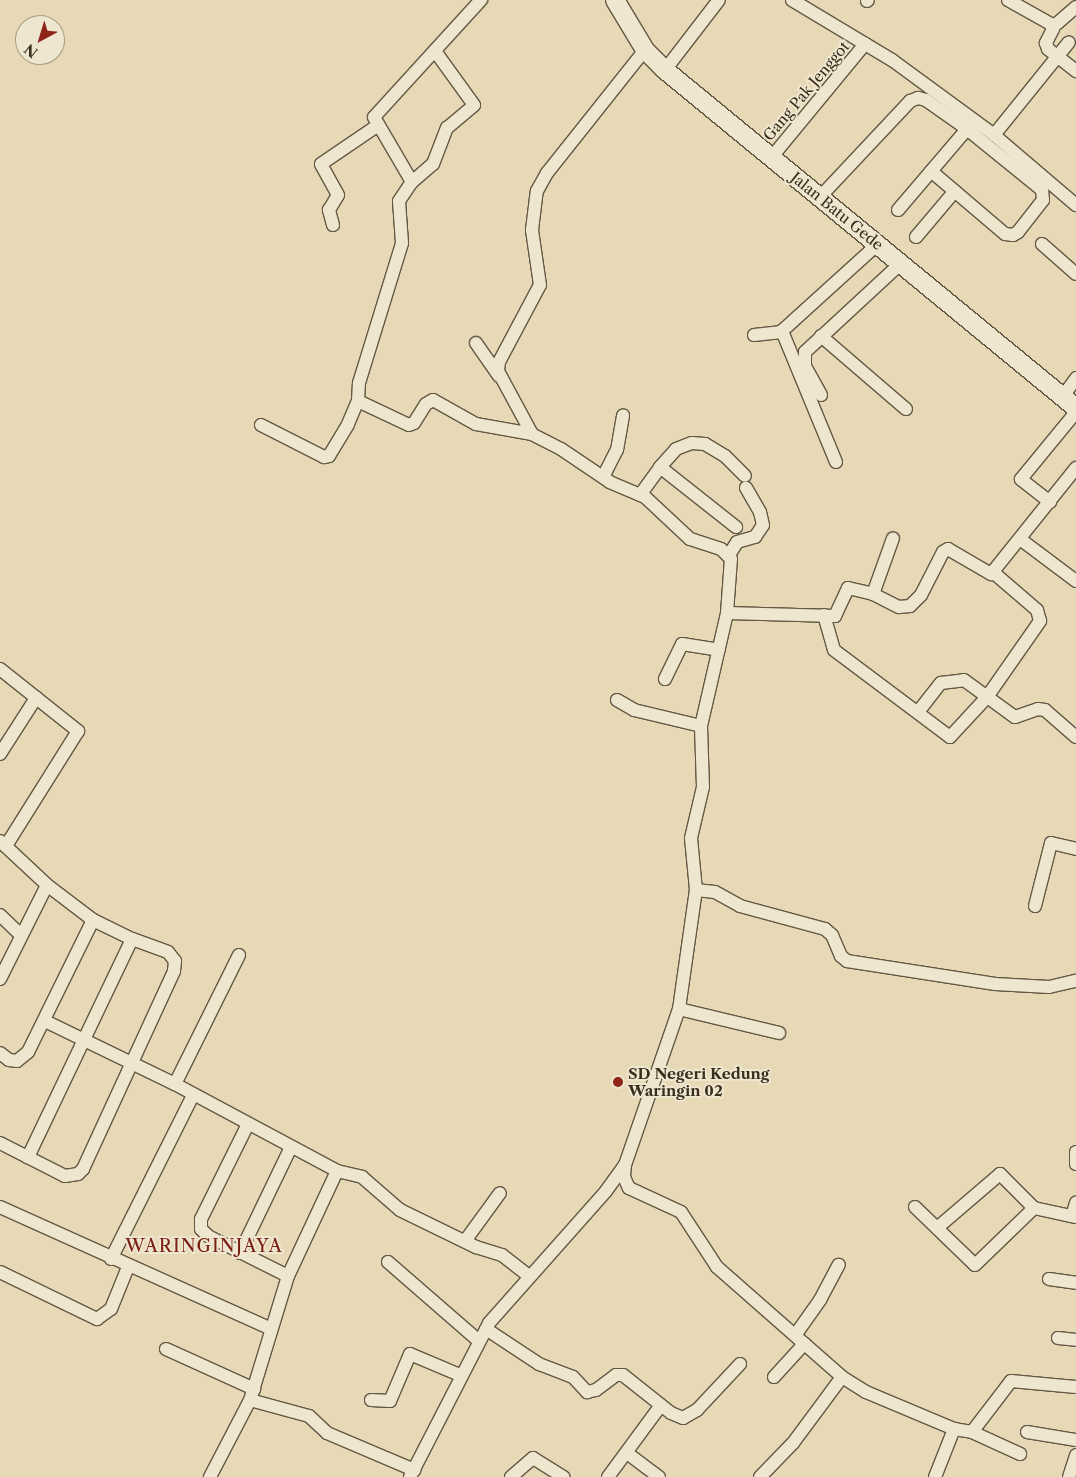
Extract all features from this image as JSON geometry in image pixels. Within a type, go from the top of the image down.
[{"type":"street","points":[[412,182],[377,126],[375,115],[481,0]]},
{"type":"street","name":"Jalan Batu Gede","points":[[616,0],[645,50],[665,70],[901,263],[1071,406]]},
{"type":"street","points":[[665,70],[719,0]]},
{"type":"street","points":[[792,0],[865,44],[994,135],[1073,197]]},
{"type":"street","points":[[1008,0],[1046,20],[1053,27]]},
{"type":"street","points":[[1076,7],[1053,27],[1046,43],[1076,71]]},
{"type":"street","points":[[994,135],[1069,42]]},
{"type":"street","name":"Gang Pak Jenggot","points":[[771,158],[865,44]]},
{"type":"street","points":[[499,376],[499,362],[540,286],[532,230],[537,191],[547,173],[645,50]]},
{"type":"street","points":[[261,425],[324,457],[334,450],[358,401],[359,383],[402,243],[399,201],[412,182],[433,164],[447,128],[471,111],[474,105],[435,51]]},
{"type":"street","points":[[820,197],[914,99],[926,100],[967,130],[1042,190],[1042,200],[1018,232],[1008,235],[931,171]]},
{"type":"street","points":[[333,225],[329,210],[338,195],[321,164],[377,126]]},
{"type":"street","points":[[898,210],[967,130]]},
{"type":"street","points":[[916,237],[955,192]]},
{"type":"street","points":[[836,462],[782,332],[784,326],[878,244]]},
{"type":"street","points":[[1042,244],[1076,274]]},
{"type":"street","points":[[821,395],[804,358],[804,352],[901,263]]},
{"type":"street","points":[[754,335],[782,332]]},
{"type":"street","points":[[821,336],[906,409]]},
{"type":"street","points":[[476,343],[499,376],[532,434]]},
{"type":"street","points":[[1050,502],[1021,480],[1071,406],[1076,378]]},
{"type":"street","points":[[358,401],[409,425],[414,423],[426,404],[433,400],[476,424],[532,434],[560,449],[603,477],[640,495],[662,510],[690,539],[729,555],[732,563],[727,612],[701,726],[703,787],[692,838],[696,890],[679,1009],[625,1165],[624,1177],[629,1188],[681,1212],[717,1267],[842,1377],[866,1392],[954,1429],[972,1432],[1020,1454]]},
{"type":"street","points":[[603,477],[617,450],[623,416]]},
{"type":"street","points":[[640,495],[660,467],[676,449],[692,443],[705,444],[718,452],[745,482],[760,512],[763,525],[755,537],[737,542],[729,555]]},
{"type":"street","points":[[660,467],[736,526]]},
{"type":"street","points":[[994,573],[1076,468]]},
{"type":"street","points":[[872,594],[893,538]]},
{"type":"street","points":[[1020,540],[1076,581]]},
{"type":"street","points":[[727,612],[836,615],[848,588],[872,594],[898,607],[910,606],[921,595],[943,552],[948,549],[986,573],[994,573],[1036,610],[1040,621],[987,697],[950,737],[834,650],[824,615]]},
{"type":"street","points":[[665,679],[682,644],[719,650]]},
{"type":"street","points":[[0,669],[76,728],[77,734],[3,844],[47,885],[93,920],[132,939],[168,952],[175,966],[134,1064],[78,1174],[65,1176],[0,1143]]},
{"type":"street","points":[[918,712],[941,683],[964,680],[1015,717],[1038,709],[1045,710],[1076,737]]},
{"type":"street","points":[[0,754],[36,698]]},
{"type":"street","points":[[617,700],[634,710],[701,726]]},
{"type":"street","points":[[1035,906],[1051,843],[1076,850]]},
{"type":"street","points":[[0,979],[47,885]]},
{"type":"street","points":[[696,890],[716,892],[740,906],[825,929],[832,935],[841,956],[847,961],[995,984],[1048,987],[1076,981]]},
{"type":"street","points":[[0,914],[21,935]]},
{"type":"street","points":[[0,1053],[9,1060],[23,1058],[44,1020],[93,920]]},
{"type":"street","points":[[28,1157],[132,939]]},
{"type":"street","points":[[174,1084],[239,955]]},
{"type":"street","points":[[679,1009],[779,1033]]},
{"type":"street","points":[[44,1020],[174,1084],[337,1171],[362,1176],[400,1210],[465,1241],[502,1255],[528,1275]]},
{"type":"street","points":[[111,1259],[193,1094]]},
{"type":"street","points":[[248,1124],[200,1224],[208,1236],[288,1276]]},
{"type":"street","points":[[240,1253],[291,1147]]},
{"type":"street","points":[[1076,1152],[1076,1164]]},
{"type":"street","points":[[166,1349],[252,1394],[310,1416],[328,1433],[412,1473],[486,1329],[528,1275],[606,1191],[625,1165]]},
{"type":"street","points":[[210,1477],[252,1394],[288,1276],[337,1171]]},
{"type":"street","points":[[937,1228],[1000,1174],[1034,1208],[1074,1216],[1076,1203]]},
{"type":"street","points":[[465,1241],[500,1193]]},
{"type":"street","points":[[915,1206],[975,1264],[1034,1208]]},
{"type":"street","points":[[0,1207],[128,1267],[272,1329]]},
{"type":"street","points":[[388,1262],[479,1341]]},
{"type":"street","points":[[774,1377],[800,1339],[839,1265]]},
{"type":"street","points":[[0,1272],[97,1319],[111,1309],[128,1267]]},
{"type":"street","points":[[1049,1279],[1076,1284]]},
{"type":"street","points":[[486,1329],[539,1364],[573,1377],[587,1392],[596,1390],[616,1375],[623,1375],[678,1417],[687,1417],[740,1364]]},
{"type":"street","points":[[1058,1338],[1076,1340]]},
{"type":"street","points":[[371,1400],[390,1401],[410,1354],[462,1376]]},
{"type":"street","points":[[760,1477],[793,1443],[842,1377]]},
{"type":"street","points":[[972,1432],[1011,1381],[1016,1379],[1076,1387]]},
{"type":"street","points":[[608,1477],[661,1405]]},
{"type":"street","points":[[935,1477],[954,1429]]},
{"type":"street","points":[[1027,1432],[1076,1440]]},
{"type":"street","points":[[627,1453],[659,1477]]},
{"type":"street","points":[[1069,1477],[1076,1455]]},
{"type":"street","points":[[511,1477],[533,1458],[564,1477]]},
{"type":"place","name":"SD Negeri Kedung Waringin 02","points":[[618,1082]]},
{"type":"district","name":"WARINGINJAYA","points":[[204,1246]]}]
